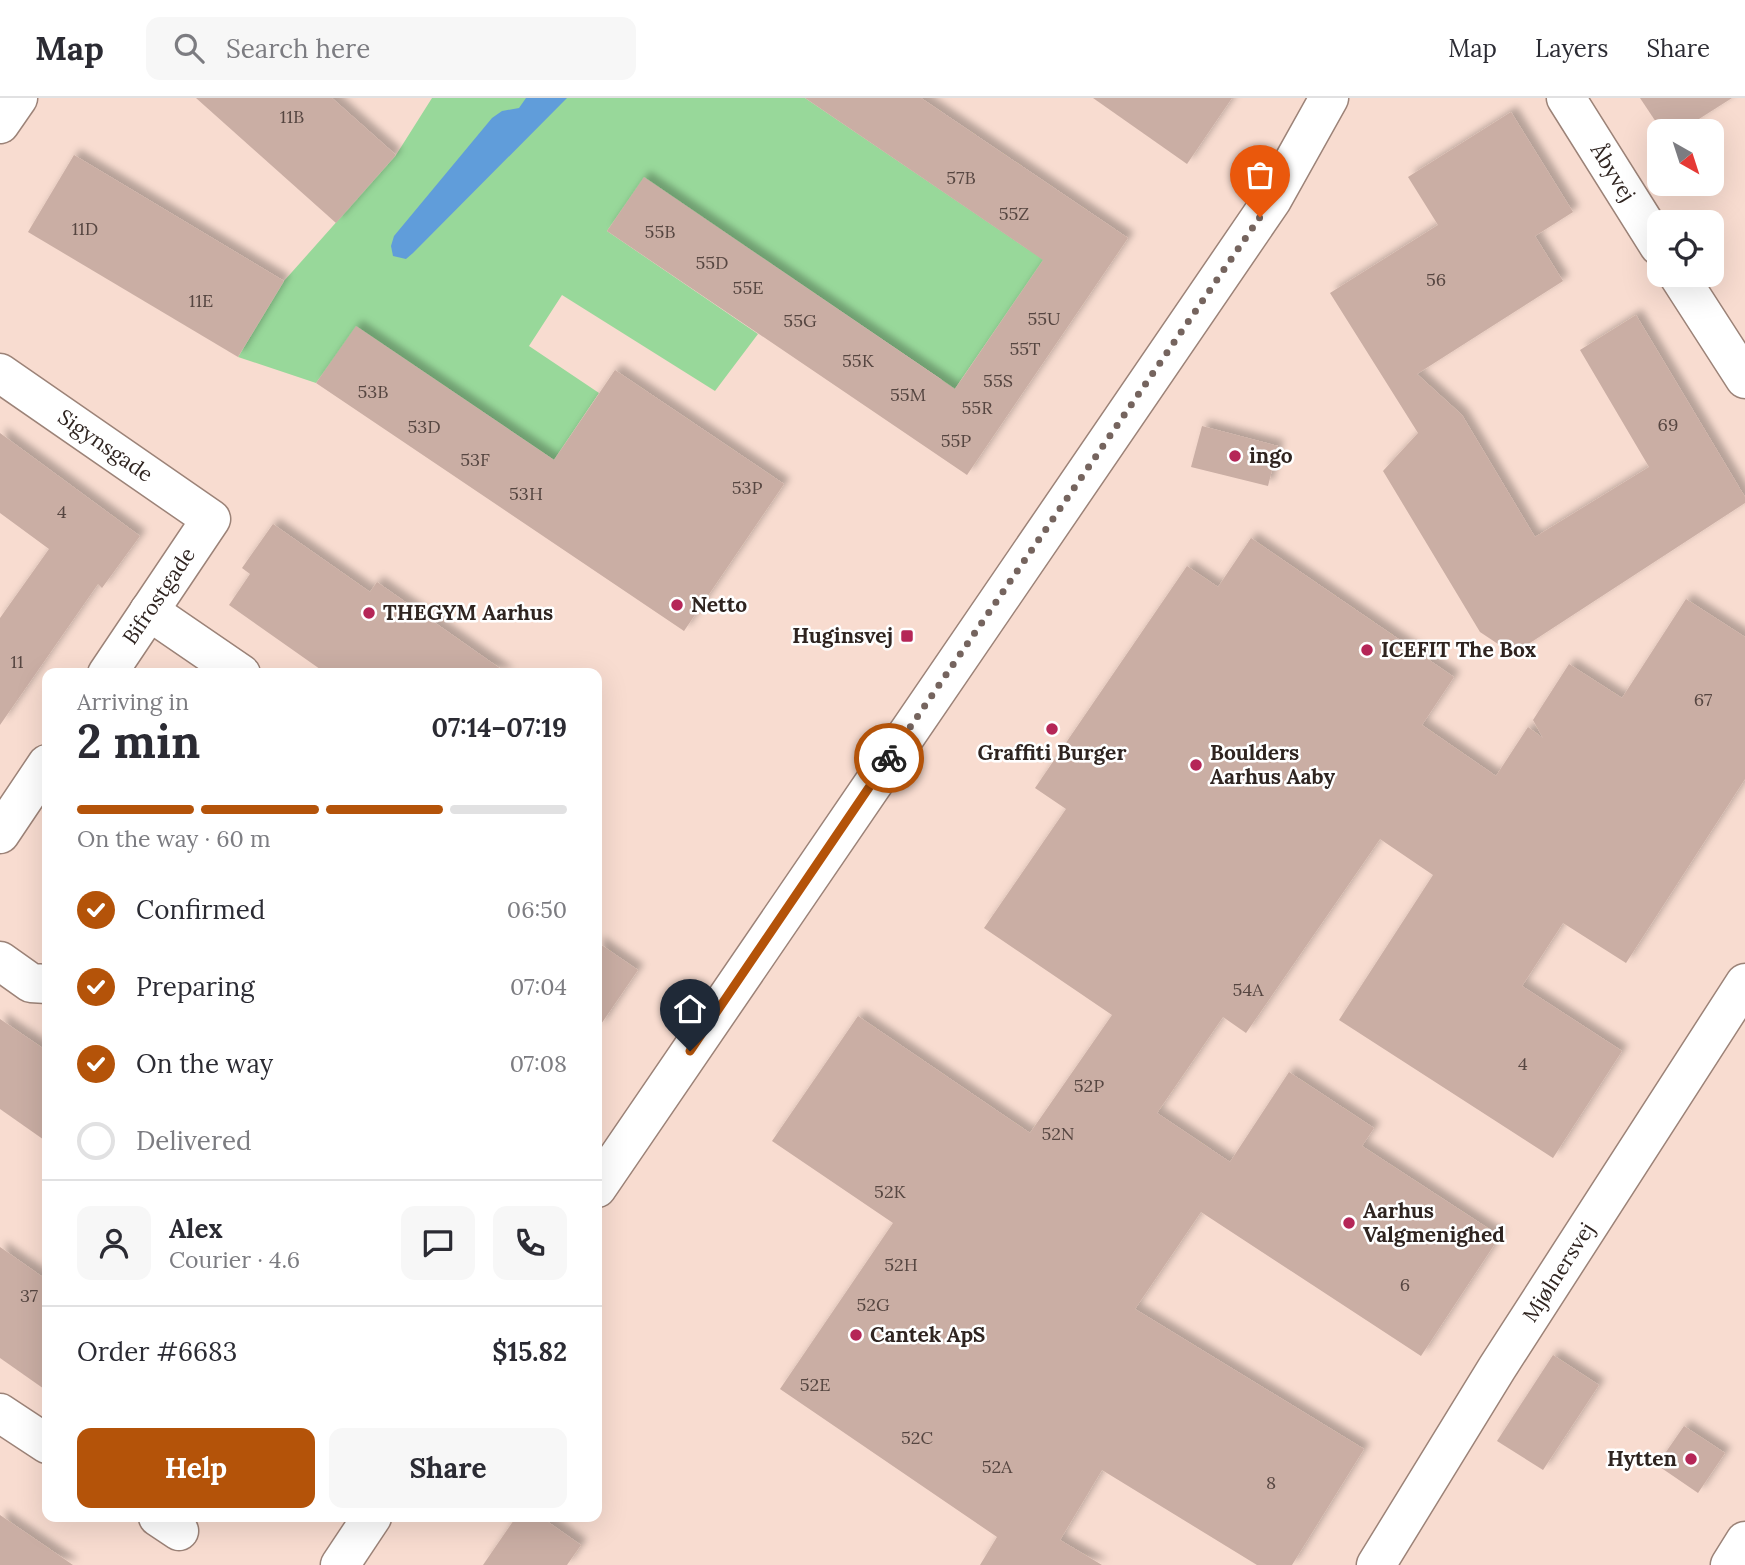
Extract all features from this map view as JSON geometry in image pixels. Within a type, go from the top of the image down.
[{"type":"street","points":[[0,124],[18,98]]},
{"type":"street","name":"Åbyvej","points":[[1566,98],[1647,227]]},
{"type":"street","points":[[602,1181],[1272,200],[1330,102]]},
{"type":"street","points":[[1686,287],[1745,379]]},
{"type":"street","name":"Sigynsgade","points":[[0,373],[211,519]]},
{"type":"street","name":"Bifrostgade","points":[[111,668],[211,519]]},
{"type":"street","points":[[149,611],[232,668]]},
{"type":"street","points":[[0,834],[42,771]]},
{"type":"street","points":[[0,961],[31,983],[42,984]]},
{"type":"street","name":"Mjølnersvej","points":[[1376,1565],[1497,1368],[1745,983]]},
{"type":"street","points":[[0,1413],[42,1441]]},
{"type":"street","points":[[340,1565],[369,1522]]},
{"type":"street","points":[[1730,1565],[1745,1541]]},
{"type":"green space","points":[[432,98],[805,98],[1029,250],[1046,256],[952,393],[941,379],[644,178],[607,231],[758,334],[715,391],[562,295],[529,346],[599,393],[554,460],[357,327],[316,383],[238,357],[284,281],[396,155]]},
{"type":"water","points":[[526,98],[567,98],[413,253],[406,259],[393,256],[391,246],[394,236],[492,118],[502,111],[519,108]]},
{"type":"building","points":[[196,98],[332,98],[396,155],[336,223]]},
{"type":"building","points":[[805,98],[921,98],[1128,238],[967,475],[607,231],[644,177],[955,389],[1043,260]]},
{"type":"building","points":[[1093,98],[1232,98],[1187,164]]},
{"type":"building","points":[[1640,98],[1732,98],[1699,119],[1654,119]]},
{"type":"building","points":[[1511,112],[1573,212],[1535,236],[1563,281],[1417,374],[1462,415],[1535,537],[1649,467],[1580,350],[1636,315],[1745,497],[1745,503],[1513,654],[1480,632],[1383,471],[1418,433],[1330,293],[1438,225],[1408,177]]},
{"type":"building","points":[[74,155],[284,281],[238,357],[28,232]]},
{"type":"building","points":[[356,326],[554,460],[615,370],[784,484],[684,631],[316,383]]},
{"type":"building","name":"ingo","points":[[1202,426],[1278,446],[1268,486],[1191,467]]},
{"type":"building","points":[[0,433],[140,536],[102,588],[98,584],[0,725],[0,618],[49,549],[0,513]]},
{"type":"building","points":[[273,524],[370,592],[377,582],[499,668],[318,668],[229,605],[250,574],[242,568]]},
{"type":"building","points":[[1251,538],[1454,677],[1422,725],[1496,776],[1528,727],[1543,738],[1533,720],[1569,664],[1622,698],[1686,599],[1745,637],[1745,779],[1626,963],[1563,923],[1522,986],[1622,1051],[1553,1158],[1339,1020],[1433,875],[1380,839],[1246,1033],[1223,1017],[1157,1113],[1230,1162],[1289,1072],[1374,1128],[1362,1146],[1500,1236],[1421,1356],[1201,1212],[1135,1309],[1364,1449],[1292,1565],[1257,1565],[1102,1470],[1060,1540],[1102,1565],[980,1565],[997,1537],[780,1389],[893,1223],[772,1141],[858,1016],[1030,1133],[1112,1015],[984,928],[1066,809],[1035,788],[1187,566],[1218,587]]},
{"type":"building","points":[[602,945],[638,970],[602,1023]]},
{"type":"building","points":[[0,1019],[42,1048],[42,1138],[0,1109]]},
{"type":"building","points":[[0,1247],[42,1276],[42,1387],[0,1358]]},
{"type":"building","points":[[1553,1355],[1599,1385],[1543,1470],[1497,1441]]},
{"type":"building","name":"Hytten","points":[[1684,1426],[1725,1453],[1698,1493],[1657,1465]]},
{"type":"building","points":[[0,1515],[73,1565],[0,1565]]},
{"type":"building","points":[[513,1522],[548,1522],[581,1545],[567,1565],[483,1565]]},
{"type":"way so far","points":[[889,758],[1260,217]]},
{"type":"place","name":"ingo","points":[[1235,456]]},
{"type":"place","name":"Netto","points":[[677,605]]},
{"type":"place","name":"THEGYM Aarhus","points":[[369,613]]},
{"type":"place","name":"Huginsvej","points":[[907,636]]},
{"type":"place","name":"ICEFIT The Box","points":[[1367,650]]},
{"type":"place","name":"Graffiti Burger","points":[[1052,729]]},
{"type":"place","name":"Boulders Aarhus Aaby","points":[[1196,765]]},
{"type":"place","name":"Aarhus Valgmenighed","points":[[1349,1223]]},
{"type":"place","name":"Cantek ApS","points":[[856,1335]]},
{"type":"place","name":"Hytten","points":[[1691,1459]]},
{"type":"route","points":[[690,1051],[889,758]]}]
